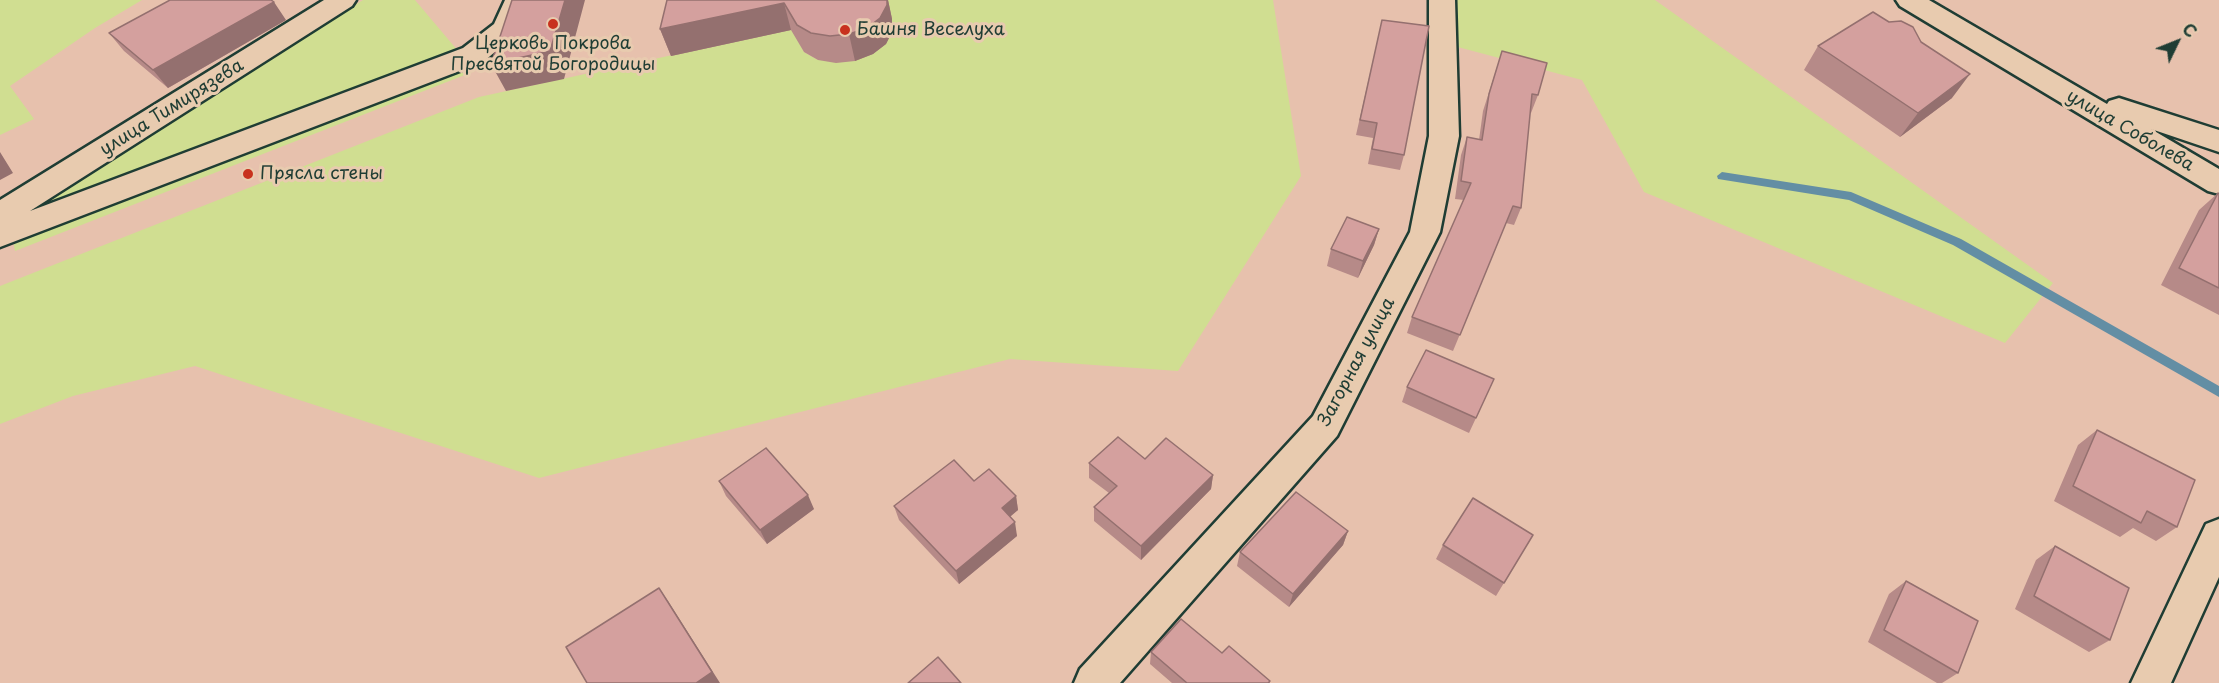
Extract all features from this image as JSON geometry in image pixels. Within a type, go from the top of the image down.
[{"type":"street","name":"улица Тимирязева","points":[[0,215],[343,0]]},
{"type":"street","points":[[0,236],[473,55],[505,29],[519,0]]},
{"type":"street","name":"Загорная улица","points":[[1094,683],[1325,426],[1425,232],[1444,136],[1442,0]]},
{"type":"street","name":"улица Соболева","points":[[1909,0],[2219,183]]},
{"type":"street","name":"улица Соболева","points":[[2041,79],[2219,141]]},
{"type":"street","points":[[2151,683],[2219,536]]},
{"type":"green space","points":[[0,0],[142,0],[95,28],[10,86],[34,119],[0,135]]},
{"type":"green space","points":[[363,0],[415,0],[475,71],[15,251],[9,220]]},
{"type":"green space","points":[[861,0],[1273,0],[1301,176],[1178,371],[1010,359],[539,478],[195,366],[73,396],[0,424],[0,286],[479,97],[797,28],[798,41],[804,52],[818,60]]},
{"type":"green space","points":[[1445,0],[1655,0],[2053,283],[2005,343],[1644,192],[1582,80],[1454,46]]},
{"type":"building","points":[[170,0],[271,0],[274,2],[153,70],[109,33]]},
{"type":"building","points":[[512,0],[565,0],[550,51],[491,64]]},
{"type":"building","points":[[667,0],[887,0],[887,5],[880,18],[867,28],[849,34],[830,36],[811,33],[797,25],[784,3],[660,29]]},
{"type":"building","points":[[1873,12],[1889,22],[1901,21],[1913,27],[1921,42],[1970,74],[1918,113],[1818,46]]},
{"type":"building","points":[[1382,20],[1429,26],[1404,155],[1372,149],[1377,123],[1360,120]]},
{"type":"building","points":[[1502,51],[1547,63],[1538,95],[1532,94],[1521,208],[1513,206],[1460,335],[1412,317],[1471,183],[1461,181],[1467,137],[1482,140],[1489,94]]},
{"type":"building","points":[[2219,194],[2219,288],[2179,268]]},
{"type":"building","points":[[1347,217],[1379,229],[1363,261],[1331,249]]},
{"type":"building","points":[[1426,350],[1494,379],[1476,418],[1407,387]]},
{"type":"building","points":[[2097,430],[2195,480],[2177,527],[2147,511],[2141,523],[2073,486]]},
{"type":"building","points":[[1118,437],[1145,459],[1166,438],[1213,475],[1141,546],[1094,507],[1117,486],[1089,463]]},
{"type":"building","points":[[766,448],[808,495],[760,530],[719,481]]},
{"type":"building","points":[[954,460],[974,481],[989,469],[1016,496],[1002,508],[1015,522],[956,571],[894,506]]},
{"type":"building","points":[[1296,492],[1348,531],[1293,594],[1240,552]]},
{"type":"building","points":[[1473,498],[1533,535],[1504,583],[1443,545]]},
{"type":"building","points":[[2055,546],[2129,588],[2110,640],[2034,596]]},
{"type":"building","points":[[1906,581],[1978,621],[1958,673],[1884,630]]},
{"type":"building","points":[[659,588],[712,672],[696,683],[587,683],[566,647]]},
{"type":"building","points":[[1181,619],[1222,653],[1229,646],[1270,681],[1268,683],[1187,683],[1151,652]]},
{"type":"building","points":[[938,657],[961,683],[908,683]]},
{"type":"waterway","points":[[1722,176],[1851,196],[1957,242],[2219,392]]},
{"type":"place","name":"Церковь Покрова Пресвятой Богородицы","points":[[553,24]]},
{"type":"place","name":"Башня Веселуха","points":[[845,30]]},
{"type":"place","name":"Прясла стены","points":[[248,174]]}]
